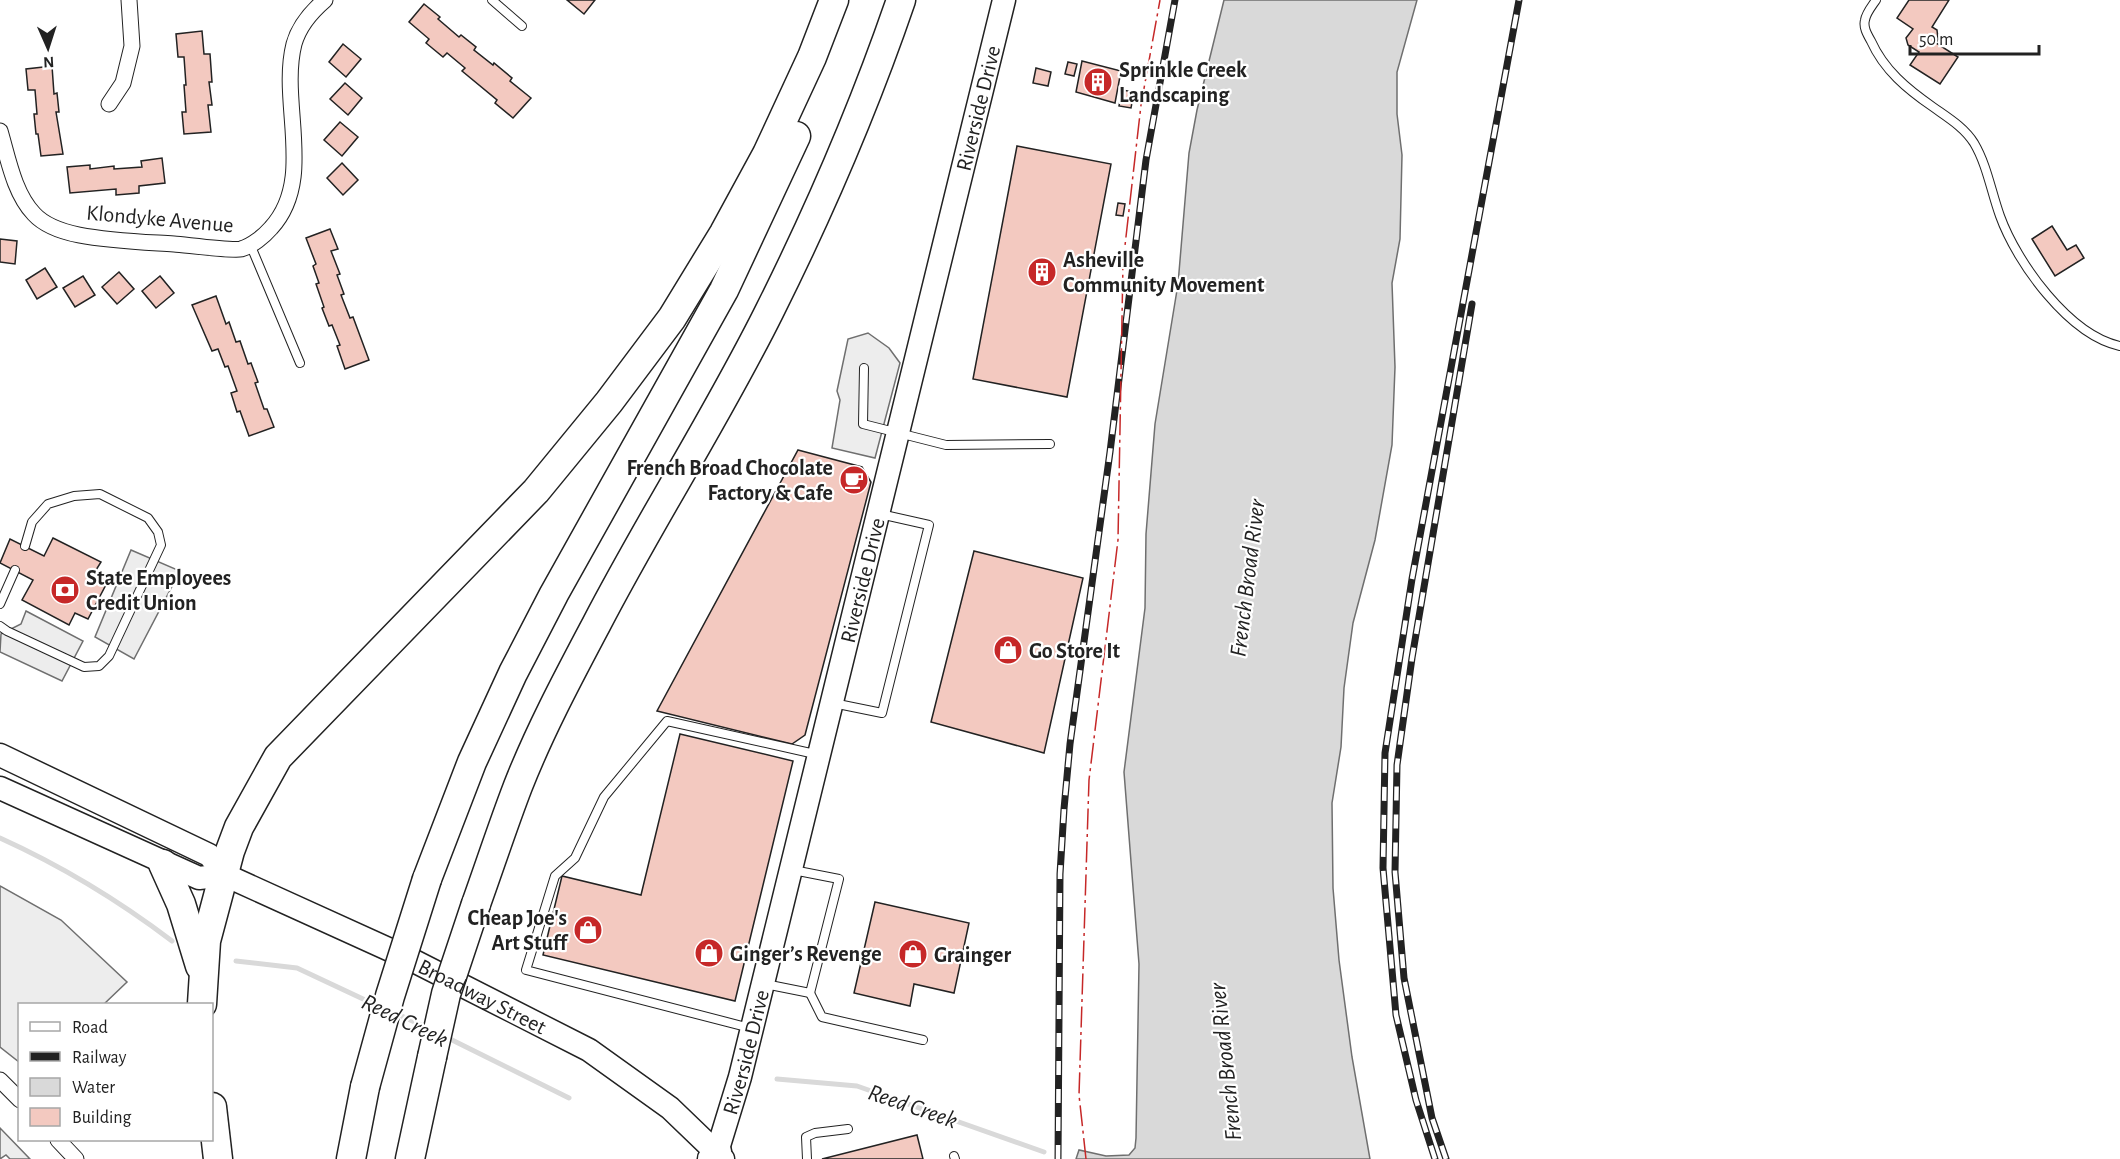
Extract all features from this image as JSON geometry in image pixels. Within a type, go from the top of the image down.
[{"type":"highway","points":[[202,1003],[202,972],[206,941],[230,851],[239,827],[278,757],[536,491],[609,402],[672,318],[724,233],[767,154],[812,57],[834,0]]},
{"type":"highway","points":[[351,1159],[365,1086],[390,996],[427,879],[472,762],[554,594],[724,290],[797,134],[850,0]]},
{"type":"highway","points":[[410,1159],[446,994],[519,784],[559,697],[598,621],[769,312],[843,155],[873,80],[901,0]]},
{"type":"highway","points":[[163,864],[181,904],[202,972]]},
{"type":"highway","points":[[213,1116],[218,1159]]},
{"type":"main road","name":"Riverside Drive","points":[[717,1157],[740,1077],[1005,0]]},
{"type":"main road","name":"Broadway Street","points":[[0,755],[209,855],[225,875],[410,959],[589,1050],[670,1108],[717,1157]]},
{"type":"main road","name":"Broadway Street","points":[[0,788],[163,864],[199,878],[225,875]]},
{"type":"street","points":[[109,104],[123,83],[130,57],[132,46],[129,0]]},
{"type":"street","name":"Klondyke Avenue","points":[[0,131],[20,192],[34,215],[58,230],[107,239],[241,249],[264,236],[280,219],[289,200],[294,176],[290,68],[295,43],[304,21],[325,0]]},
{"type":"street","points":[[0,1080],[18,1098]]},
{"type":"street","points":[[59,1141],[70,1157]]},
{"type":"lane","points":[[492,0],[522,26]]},
{"type":"lane","points":[[1876,0],[1865,16],[1864,22],[1872,45],[1891,73],[1963,129],[1973,141],[2000,216],[2020,260],[2041,286],[2080,326],[2096,337],[2120,346]]},
{"type":"lane","points":[[250,244],[300,363]]},
{"type":"lane","points":[[864,368],[863,424],[946,445],[1050,444]]},
{"type":"lane","points":[[0,626],[84,667],[99,666],[109,656],[161,544],[158,532],[148,518],[100,494],[74,496],[48,504],[32,522],[25,546]]},
{"type":"lane","points":[[832,703],[882,713],[929,525],[878,513]]},
{"type":"lane","points":[[0,604],[15,570]]},
{"type":"lane","points":[[752,1028],[526,970],[555,876],[575,858],[604,797],[667,721],[819,755]]},
{"type":"lane","points":[[791,870],[839,879],[810,993],[822,1017],[923,1040]]},
{"type":"lane","points":[[763,983],[810,993]]},
{"type":"lane","points":[[807,1159],[806,1137],[815,1133],[848,1129]]},
{"type":"shaded area","points":[[868,333],[889,348],[900,363],[875,458],[832,448],[840,400],[837,391],[848,339]]},
{"type":"shaded area","points":[[131,550],[180,571],[134,659],[95,637]]},
{"type":"shaded area","points":[[26,611],[83,641],[62,681],[0,652],[1,634],[21,624]]},
{"type":"shaded area","points":[[0,886],[61,920],[127,982],[105,1003],[18,1003],[18,1061],[0,1047]]},
{"type":"shaded area","points":[[0,1128],[30,1159],[10,1159],[6,1155],[0,1159]]},
{"type":"water","name":"French Broad River","points":[[1224,0],[1417,0],[1397,72],[1397,114],[1402,155],[1400,239],[1392,283],[1395,367],[1392,445],[1375,540],[1353,623],[1344,688],[1341,747],[1332,803],[1333,888],[1339,960],[1352,1057],[1370,1159],[1076,1159],[1079,1150],[1106,1156],[1129,1155],[1135,1148],[1139,964],[1124,772],[1145,608],[1146,534],[1155,424],[1178,284],[1189,153]]},
{"type":"building","points":[[567,0],[595,0],[584,14]]},
{"type":"building","points":[[1909,0],[1949,0],[1932,27],[1937,30],[1936,43],[1958,57],[1940,84],[1910,65],[1919,52],[1908,45],[1906,38],[1913,29],[1897,18]]},
{"type":"building","points":[[424,4],[459,37],[461,35],[476,47],[474,50],[512,78],[510,81],[531,98],[513,118],[495,103],[497,100],[462,71],[465,68],[447,53],[443,57],[426,43],[429,39],[409,22]]},
{"type":"building","points":[[202,31],[204,54],[210,54],[212,82],[209,82],[212,105],[208,105],[211,132],[184,134],[182,112],[186,112],[184,85],[186,85],[184,57],[178,57],[176,34]]},
{"type":"building","points":[[343,44],[361,59],[346,77],[329,62]]},
{"type":"building","name":"Sprinkle Creek Landscaping","points":[[1082,61],[1121,71],[1115,103],[1076,92]]},
{"type":"building","points":[[1068,62],[1077,64],[1074,76],[1065,74]]},
{"type":"building","points":[[52,66],[63,154],[41,156],[34,114],[37,114],[35,90],[28,90],[26,69]]},
{"type":"building","points":[[1036,68],[1051,72],[1048,86],[1033,83]]},
{"type":"building","points":[[345,83],[362,98],[348,115],[330,99]]},
{"type":"building","points":[[1122,90],[1134,92],[1131,108],[1119,106]]},
{"type":"building","points":[[340,122],[358,137],[342,156],[324,140]]},
{"type":"building","name":"Asheville Community Movement","points":[[1017,146],[1111,164],[1067,397],[973,379]]},
{"type":"building","points":[[162,158],[165,183],[139,186],[139,193],[116,195],[116,189],[70,193],[67,167],[90,165],[90,169],[114,166],[114,169],[142,167],[141,161]]},
{"type":"building","points":[[342,163],[358,180],[343,195],[327,178]]},
{"type":"building","points":[[1118,203],[1125,204],[1123,216],[1116,215]]},
{"type":"building","points":[[2052,226],[2067,250],[2076,245],[2084,258],[2055,276],[2032,239]]},
{"type":"building","points":[[330,229],[338,249],[331,251],[340,274],[337,275],[344,294],[341,295],[350,318],[353,317],[369,360],[345,369],[337,346],[340,345],[322,308],[324,307],[316,284],[319,283],[313,266],[316,264],[306,238]]},
{"type":"building","points":[[0,239],[17,241],[15,264],[0,262]]},
{"type":"building","points":[[45,268],[57,287],[37,299],[26,280]]},
{"type":"building","points":[[119,272],[134,289],[117,304],[102,287]]},
{"type":"building","points":[[83,276],[95,295],[75,307],[63,288]]},
{"type":"building","points":[[160,276],[174,293],[156,308],[142,291]]},
{"type":"building","points":[[216,296],[226,324],[229,322],[236,342],[240,341],[248,364],[251,363],[264,409],[267,409],[274,427],[249,436],[240,411],[237,412],[231,393],[237,391],[228,366],[225,367],[218,349],[212,351],[192,305]]},
{"type":"building","points":[[798,450],[862,467],[871,482],[805,735],[792,744],[657,711]]},
{"type":"building","name":"State Employees Credit Union","points":[[53,538],[101,562],[96,570],[110,577],[88,619],[75,613],[69,625],[22,600],[33,580],[0,563],[10,539],[44,556]]},
{"type":"building","name":"Go Store It","points":[[974,551],[1083,578],[1044,753],[931,722]]},
{"type":"building","points":[[680,734],[793,761],[735,1001],[543,955],[562,876],[641,895]]},
{"type":"building","name":"Grainger","points":[[875,902],[969,923],[954,993],[914,984],[910,1006],[854,993]]},
{"type":"building","points":[[917,1135],[923,1159],[822,1159]]},
{"type":"waterway","name":"Reed Creek","points":[[0,838],[89,885],[172,941]]},
{"type":"waterway","name":"Reed Creek","points":[[236,961],[297,968],[378,1006]]},
{"type":"waterway","name":"Reed Creek","points":[[395,1013],[430,1029]]},
{"type":"waterway","name":"Reed Creek","points":[[444,1036],[569,1098]]},
{"type":"waterway","name":"Reed Creek","points":[[777,1079],[857,1086],[1044,1152]]},
{"type":"railway","points":[[1058,1159],[1060,874],[1070,744],[1110,452],[1146,160],[1175,0]]},
{"type":"railway","points":[[1435,1159],[1416,1100],[1396,1015],[1383,868],[1385,753],[1412,579],[1519,0]]},
{"type":"railway","points":[[1446,1159],[1432,1118],[1404,978],[1395,872],[1397,765],[1412,658],[1472,304]]},
{"type":"power","points":[[1086,1159],[1079,1095],[1089,780],[1118,540],[1123,263],[1141,105],[1160,0]]},
{"type":"place","name":"Sprinkle Creek Landscaping","points":[[1098,82]]},
{"type":"place","name":"Asheville Community Movement","points":[[1042,272]]},
{"type":"place","name":"French Broad Chocolate Factory & Cafe","points":[[854,480]]},
{"type":"place","name":"State Employees Credit Union","points":[[65,590]]},
{"type":"place","name":"Go Store It","points":[[1008,650]]},
{"type":"place","name":"Cheap Joe's Art Stuff","points":[[588,930]]},
{"type":"place","name":"Ginger’s Revenge","points":[[709,953]]},
{"type":"place","name":"Grainger","points":[[913,954]]}]
